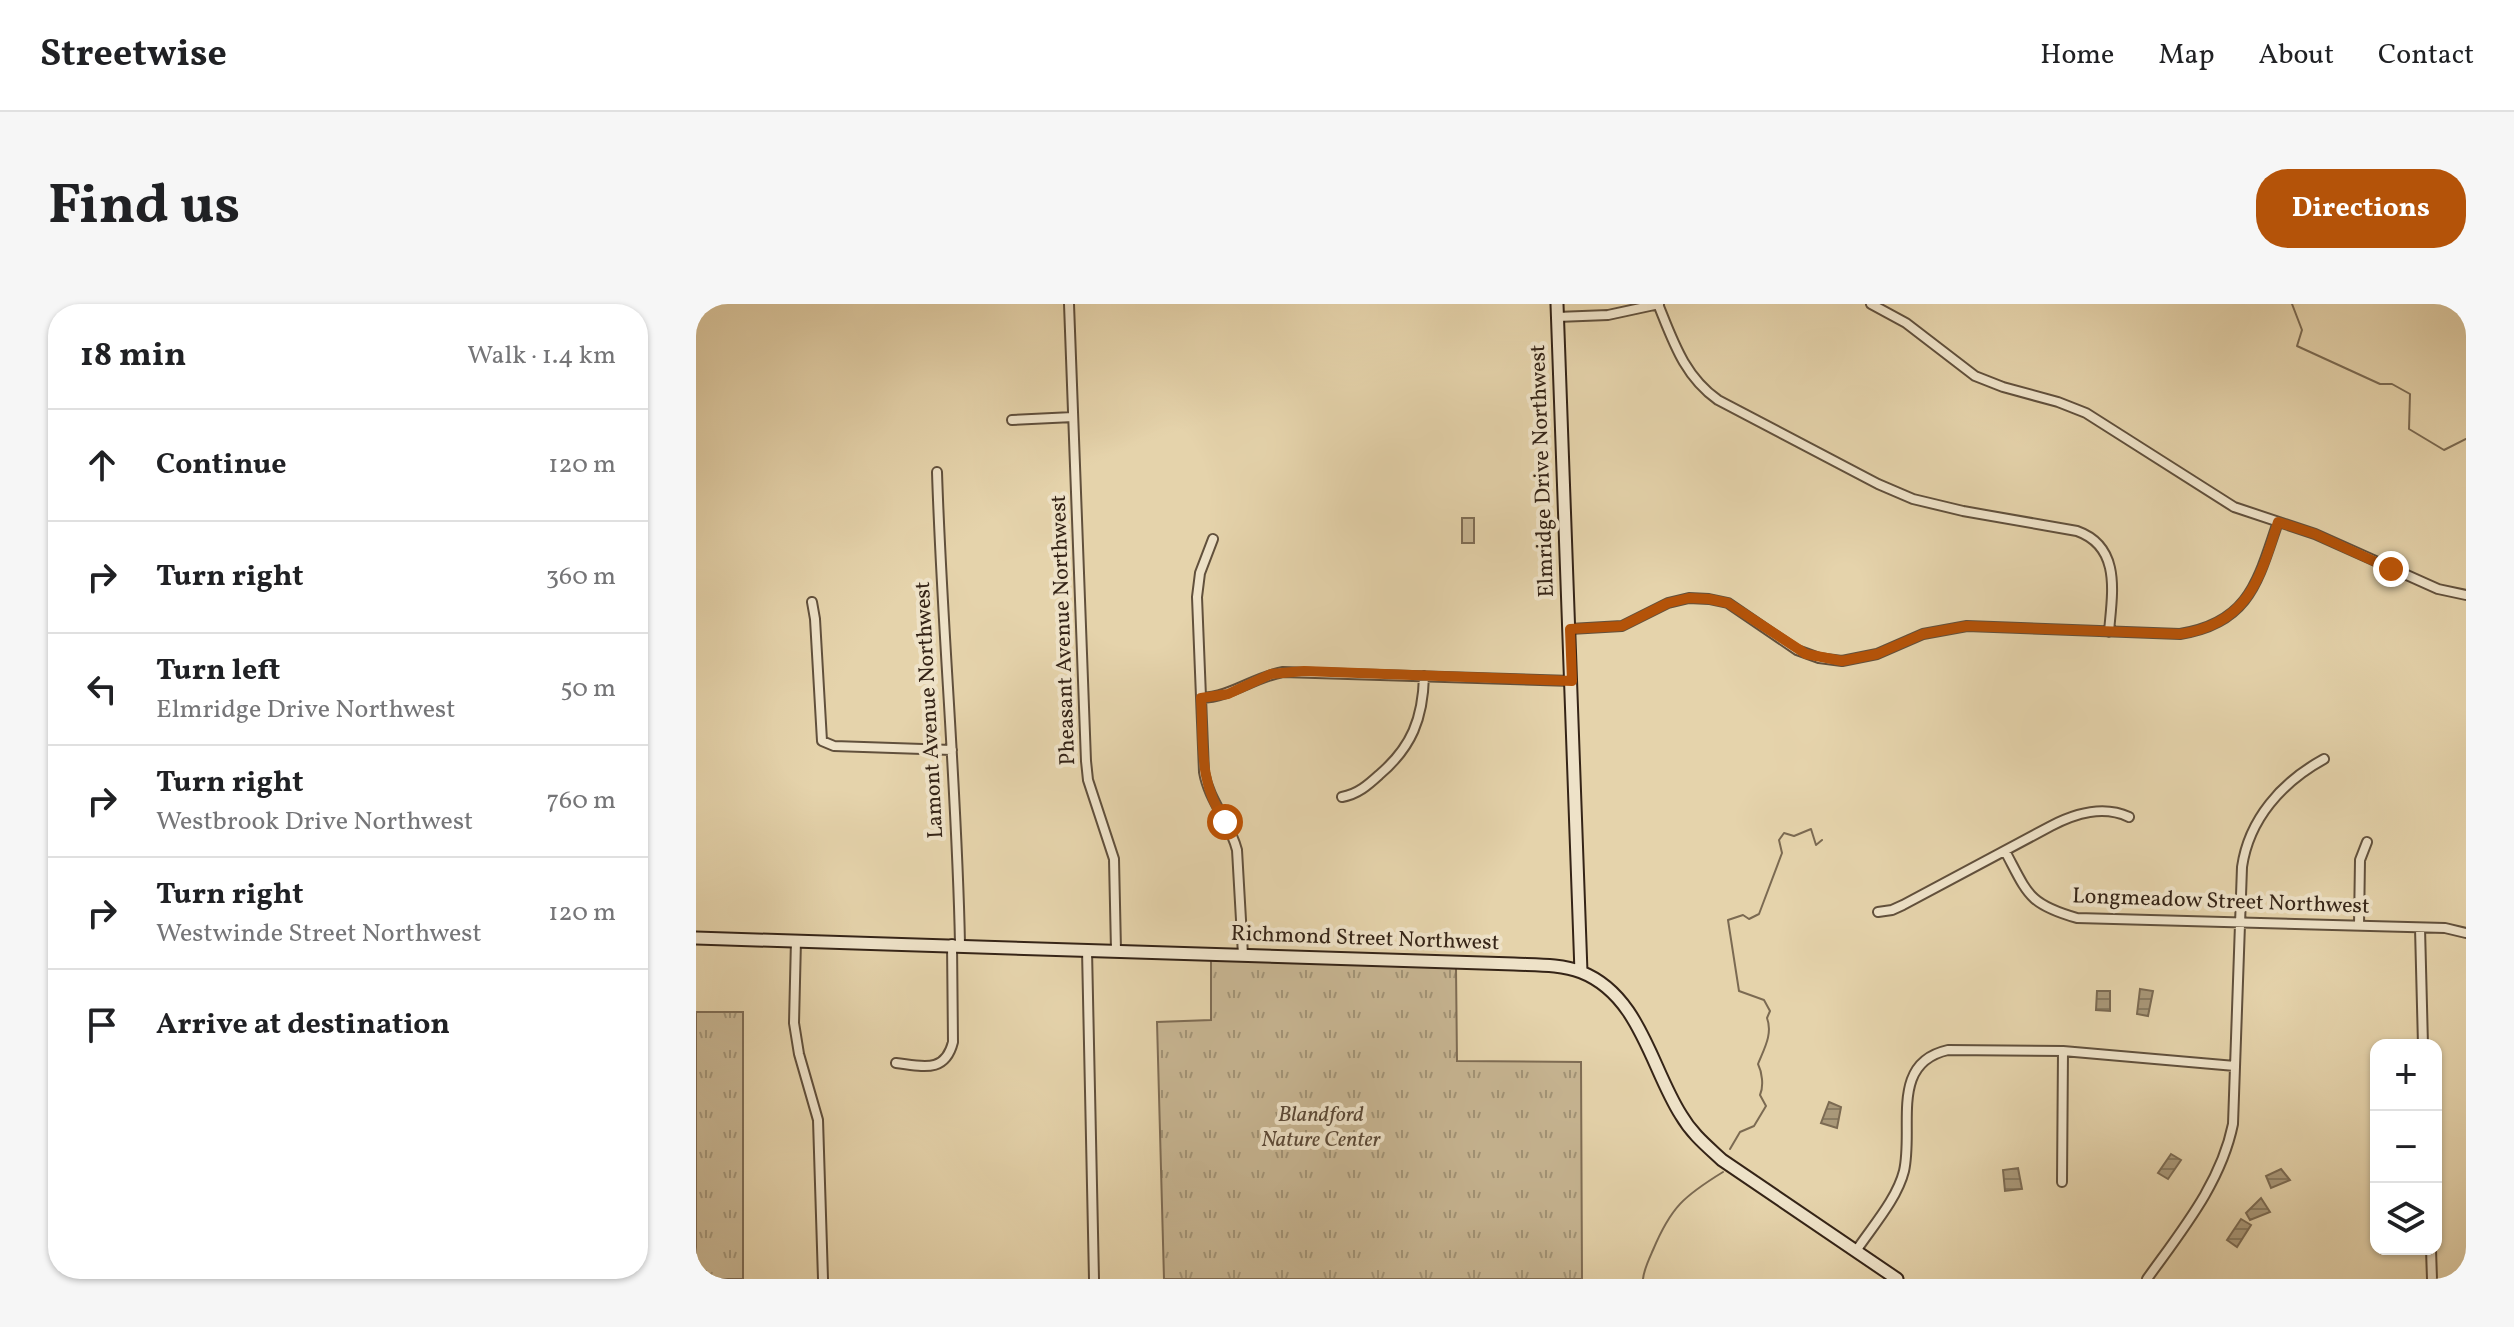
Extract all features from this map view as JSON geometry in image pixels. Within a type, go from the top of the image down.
[{"type":"street","name":"Pheasant Avenue Northwest","points":[[1069,304],[1086,761],[1088,780],[1114,859],[1116,950]]},
{"type":"street","name":"Elmridge Drive Northwest","points":[[1557,304],[1581,972]]},
{"type":"street","points":[[1557,317],[1608,315],[1658,304],[1685,368],[1699,385],[1718,400],[1878,484],[1913,499],[2077,531],[2092,538],[2103,550],[2111,567],[2109,632]]},
{"type":"street","points":[[1871,304],[1906,323],[1975,376],[2086,413],[2227,503],[2315,534],[2438,589],[2466,595]]},
{"type":"street","points":[[1012,420],[1073,417]]},
{"type":"street","name":"Lamont Avenue Northwest","points":[[896,1063],[935,1066],[950,1052],[953,1042],[956,944],[952,750],[937,472]]},
{"type":"street","points":[[1570,629],[1622,626],[1668,603],[1689,598],[1728,603],[1806,654],[1842,661],[1877,654],[1923,634],[1967,626],[2170,635],[2201,630],[2219,622],[2241,606],[2257,583],[2278,522]]},
{"type":"street","points":[[1213,539],[1200,573],[1198,590],[1205,779],[1211,800],[1235,841],[1243,955]]},
{"type":"street","points":[[812,602],[822,741],[834,746],[952,750]]},
{"type":"street","points":[[1201,698],[1228,694],[1265,676],[1283,672],[1572,681]]},
{"type":"street","points":[[1342,797],[1364,788],[1409,744],[1419,721],[1424,676]]},
{"type":"street","points":[[2147,1279],[2218,1175],[2228,1148],[2233,1124],[2242,867],[2251,832],[2263,811],[2286,787],[2324,759]]},
{"type":"street","points":[[1878,912],[1903,905],[2059,821],[2081,813],[2113,811],[2129,817]]},
{"type":"street","points":[[2359,925],[2360,860],[2367,842]]},
{"type":"street","name":"Longmeadow Street Northwest","points":[[2005,851],[2025,888],[2040,904],[2077,918],[2359,925],[2456,929],[2466,933]]},
{"type":"street","points":[[2420,928],[2423,1039]]},
{"type":"street","name":"Richmond Street Northwest","points":[[696,938],[1541,965],[1581,972],[1613,995],[1633,1018],[1675,1106],[1700,1141],[1722,1160],[1897,1279]]},
{"type":"street","points":[[796,940],[794,1023],[799,1054],[818,1120],[823,1279]]},
{"type":"street","points":[[1087,950],[1094,1279]]},
{"type":"street","points":[[1856,1251],[1886,1206],[1903,1173],[1913,1071],[1932,1054],[1948,1050],[2063,1051],[2235,1066]]},
{"type":"street","points":[[2062,1182],[2063,1051]]},
{"type":"street","points":[[2431,1255],[2432,1279]]},
{"type":"green space","points":[[1462,518],[1474,518],[1474,543],[1462,543]]},
{"type":"green space","name":"Blandford Nature Center","points":[[1211,960],[1456,968],[1457,1061],[1581,1062],[1582,1279],[1164,1279],[1157,1022],[1211,1020]]},
{"type":"green space","points":[[696,1012],[743,1012],[743,1279],[696,1279]]},
{"type":"shaded area","points":[[2140,989],[2153,991],[2148,1016],[2137,1014]]},
{"type":"shaded area","points":[[2097,991],[2110,991],[2110,1011],[2096,1010]]},
{"type":"shaded area","points":[[1829,1102],[1841,1107],[1837,1128],[1821,1123]]},
{"type":"shaded area","points":[[2171,1154],[2181,1160],[2168,1179],[2158,1173]]},
{"type":"shaded area","points":[[2018,1168],[2022,1189],[2005,1191],[2003,1170]]},
{"type":"shaded area","points":[[2281,1169],[2290,1180],[2271,1188],[2266,1176]]},
{"type":"shaded area","points":[[2261,1198],[2270,1212],[2250,1220],[2246,1213]]},
{"type":"shaded area","points":[[2241,1219],[2251,1225],[2237,1247],[2227,1240]]},
{"type":"waterway","points":[[2292,304],[2302,330],[2297,346],[2380,384],[2392,384],[2410,394],[2409,429],[2444,450],[2466,439]]},
{"type":"waterway","points":[[1730,1149],[1740,1132],[1754,1126],[1766,1106],[1760,1095],[1762,1079],[1758,1064],[1768,1036],[1767,1018],[1770,1011],[1764,1000],[1739,991],[1728,920],[1743,915],[1749,919],[1759,914],[1782,853],[1779,840],[1784,833],[1794,836],[1811,829],[1816,845],[1822,840]]},
{"type":"waterway","points":[[1643,1279],[1660,1235],[1673,1213],[1688,1196],[1723,1172]]},
{"type":"route","points":[[1225,822],[1211,800],[1205,779],[1201,698],[1228,694],[1271,674],[1304,671],[1572,681],[1570,629],[1622,626],[1660,606],[1689,598],[1728,603],[1806,654],[1842,661],[1877,654],[1923,634],[1967,626],[2180,634],[2219,622],[2241,606],[2257,583],[2278,522],[2315,534],[2391,569]]}]
